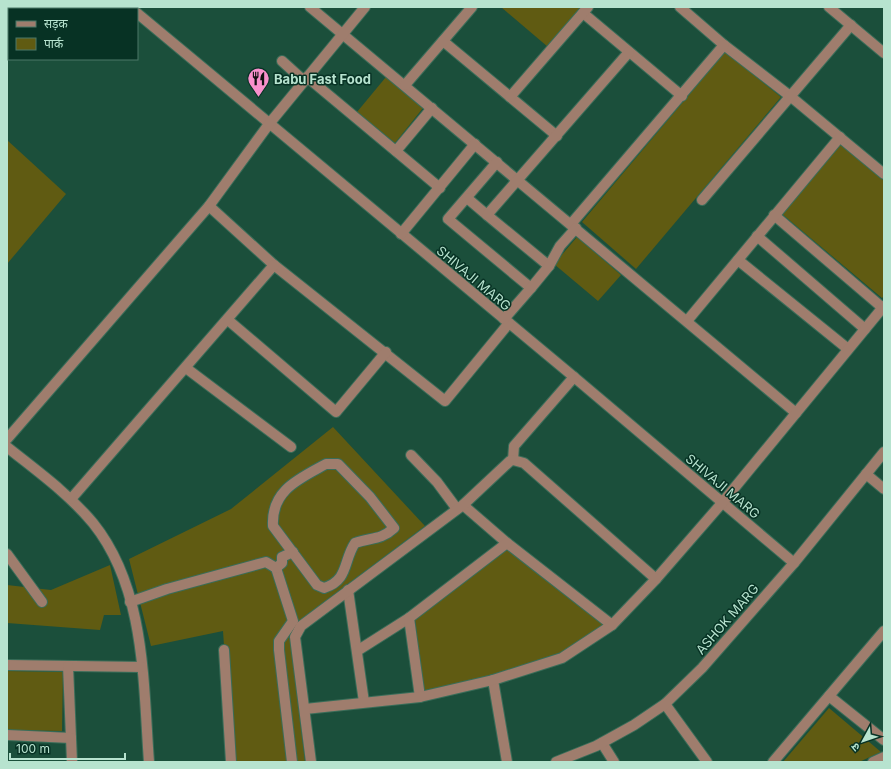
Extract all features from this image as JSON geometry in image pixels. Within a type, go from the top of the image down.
[{"type":"street","points":[[310,7],[476,144],[796,413]]},
{"type":"street","points":[[7,438],[209,206],[268,124],[365,7]]},
{"type":"street","points":[[405,85],[472,7]]},
{"type":"street","points":[[680,7],[724,45],[790,96],[884,174]]},
{"type":"street","points":[[829,7],[884,53]]},
{"type":"street","points":[[510,97],[586,10],[629,52],[682,96]]},
{"type":"street","name":"SHIVAJI MARG","points":[[138,14],[268,124],[574,377],[794,563]]},
{"type":"street","points":[[702,200],[852,25]]},
{"type":"street","points":[[443,41],[557,136]]},
{"type":"street","points":[[209,206],[274,265],[386,352],[445,402],[549,266],[553,256],[573,226],[724,45]]},
{"type":"street","points":[[487,215],[629,52]]},
{"type":"street","points":[[282,61],[440,188]]},
{"type":"street","points":[[396,152],[432,108]]},
{"type":"street","points":[[687,321],[840,137]]},
{"type":"street","points":[[401,234],[476,144]]},
{"type":"street","points":[[497,162],[448,219],[532,288]]},
{"type":"street","points":[[467,198],[549,266]]},
{"type":"street","points":[[305,709],[364,702],[420,698],[493,680],[562,658],[612,625],[656,579],[722,503],[884,307],[774,215]]},
{"type":"street","points":[[757,236],[865,329]]},
{"type":"street","points":[[738,260],[848,350]]},
{"type":"street","points":[[71,499],[228,320],[274,265]]},
{"type":"street","points":[[228,320],[336,412],[386,352]]},
{"type":"street","points":[[186,368],[291,447]]},
{"type":"street","points":[[513,460],[514,446],[574,377]]},
{"type":"street","points":[[7,447],[71,499],[94,524],[110,547],[119,566],[138,633],[149,762]]},
{"type":"street","name":"ASHOK MARG","points":[[556,762],[602,743],[634,725],[665,704],[702,668],[794,563],[884,452]]},
{"type":"street","points":[[412,455],[460,507],[612,625]]},
{"type":"street","points":[[311,762],[295,637],[302,626],[460,507],[506,464],[513,460],[524,463],[656,579]]},
{"type":"street","points":[[326,464],[338,464],[370,497],[394,528],[386,535],[376,539],[355,543],[351,548],[344,573],[334,585],[324,588],[317,584],[293,552],[273,526],[272,514],[277,501],[293,482],[326,464]]},
{"type":"street","points":[[866,474],[884,489]]},
{"type":"street","points":[[357,651],[409,618],[507,543]]},
{"type":"street","points":[[276,568],[282,563],[282,557],[293,552]]},
{"type":"street","points":[[7,554],[42,602]]},
{"type":"street","points":[[130,602],[167,589],[266,562],[276,568],[293,621],[279,641],[278,650],[292,762]]},
{"type":"street","points":[[348,590],[364,702]]},
{"type":"street","points":[[409,618],[420,698]]},
{"type":"street","points":[[773,762],[884,631]]},
{"type":"street","points":[[224,650],[231,762]]},
{"type":"street","points":[[7,665],[142,668]]},
{"type":"street","points":[[68,666],[72,762]]},
{"type":"street","points":[[493,680],[507,762]]},
{"type":"street","points":[[829,696],[884,740]]},
{"type":"street","points":[[665,704],[707,762]]},
{"type":"street","points":[[7,735],[71,738]]},
{"type":"street","points":[[602,743],[614,762]]},
{"type":"street","points":[[873,762],[884,757]]},
{"type":"green space","points":[[501,7],[583,7],[548,47]]},
{"type":"green space","points":[[725,52],[781,97],[636,269],[582,222]]},
{"type":"green space","points":[[386,77],[423,108],[395,143],[357,112]]},
{"type":"green space","points":[[7,140],[66,194],[7,264]]},
{"type":"green space","points":[[841,144],[884,181],[884,296],[882,298],[782,214]]},
{"type":"green space","points":[[577,237],[621,275],[598,301],[554,264]]},
{"type":"green space","points":[[333,427],[425,526],[308,614],[296,627],[291,642],[305,762],[232,762],[223,631],[151,646],[129,559],[231,509]]},
{"type":"green space","points":[[507,547],[606,625],[561,657],[489,682],[423,693],[415,619]]},
{"type":"green space","points":[[110,565],[121,615],[104,615],[100,630],[7,623],[7,585],[51,590]]},
{"type":"green space","points":[[7,671],[63,672],[62,731],[7,730]]},
{"type":"green space","points":[[829,708],[881,752],[859,762],[783,762]]},
{"type":"place","name":"Babu Fast Food","points":[[259,98]]}]
